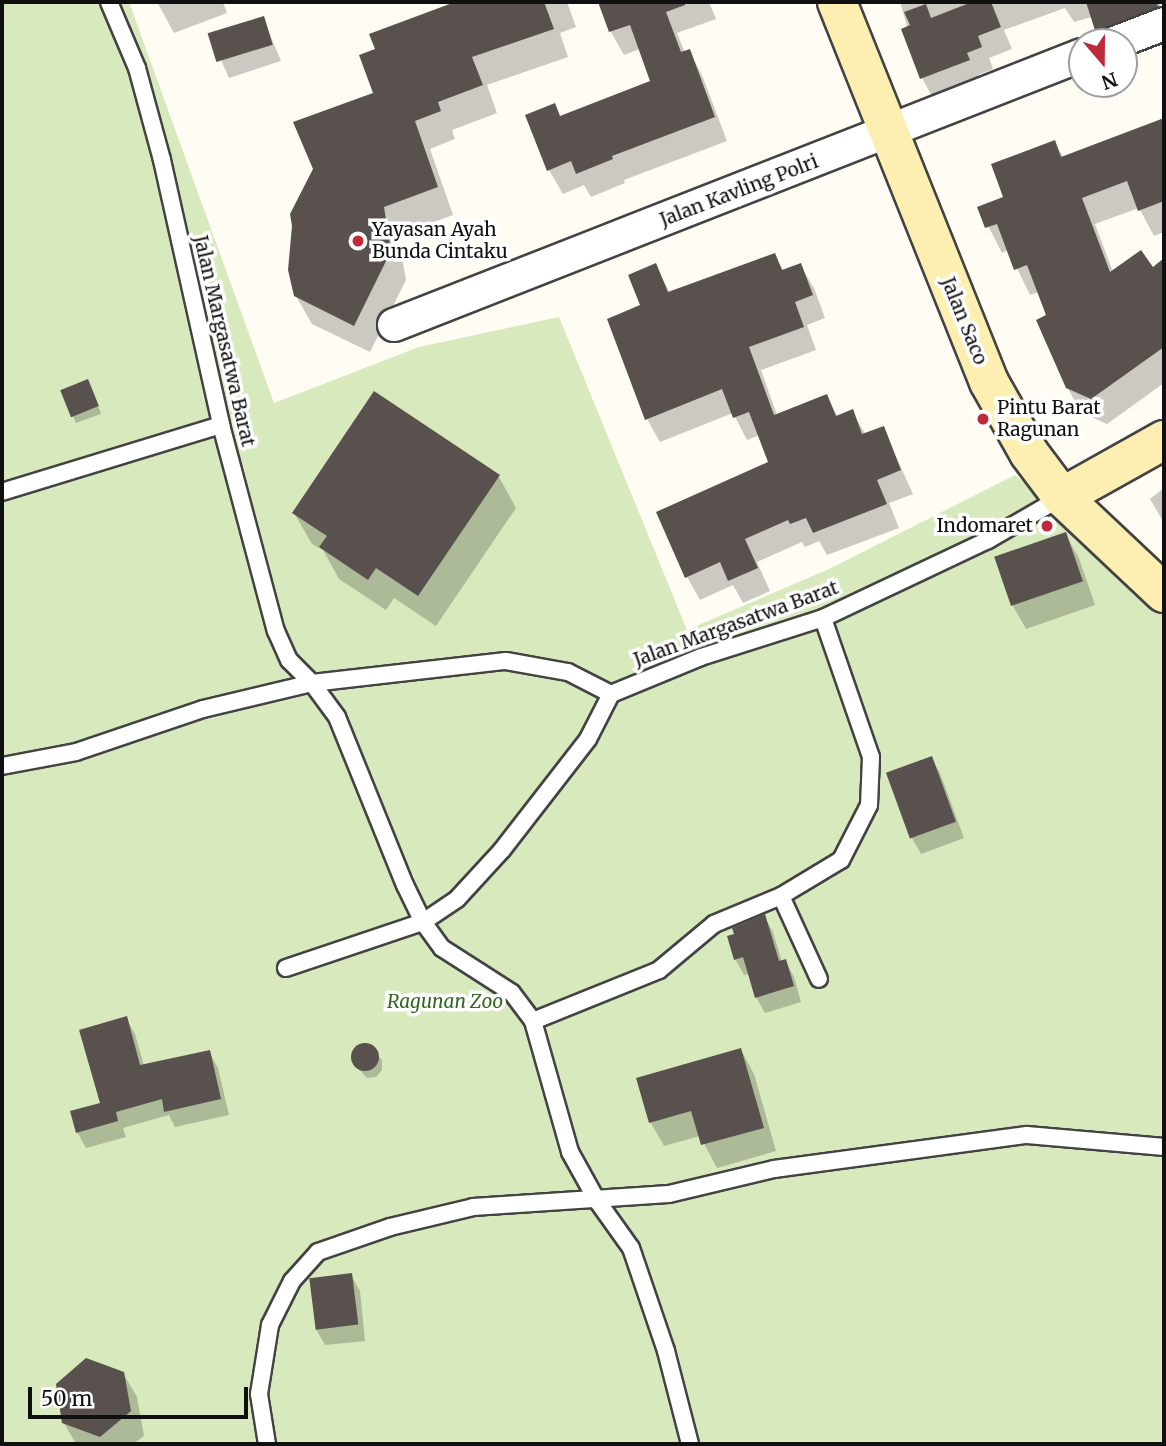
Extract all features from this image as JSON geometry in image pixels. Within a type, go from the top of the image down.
[{"type":"main road","name":"Jalan Saco","points":[[838,2],[989,382],[1029,453],[1062,497],[1164,593]]},
{"type":"main road","points":[[1062,497],[1164,440]]},
{"type":"street","points":[[1138,34],[1164,24]]},
{"type":"street","name":"Jalan Kavling Polri","points":[[394,325],[1068,60]]},
{"type":"lane","name":"Jalan Margasatwa Barat","points":[[109,2],[136,68],[162,160],[220,425],[276,631],[289,660],[312,683],[342,728],[405,885],[423,922],[442,948],[512,993],[533,1021],[570,1152],[596,1199],[631,1248],[666,1351],[690,1444]]},
{"type":"lane","points":[[2,492],[220,425]]},
{"type":"lane","name":"Jalan Margasatwa Barat","points":[[611,694],[701,657],[823,618],[988,540],[1062,497]]},
{"type":"lane","points":[[533,1021],[659,970],[715,924],[781,896],[841,860],[869,805],[871,757],[823,618]]},
{"type":"lane","points":[[2,766],[76,752],[203,709],[312,683],[506,661],[568,672],[611,694],[588,739],[502,850],[457,899],[423,922],[286,968]]},
{"type":"lane","points":[[781,896],[819,979]]},
{"type":"lane","points":[[267,1444],[259,1394],[270,1325],[292,1281],[318,1252],[390,1227],[473,1207],[669,1194],[774,1169],[1027,1135],[1164,1147]]},
{"type":"green space","name":"Ragunan Zoo","points":[[2,2],[129,2],[274,403],[419,347],[559,317],[687,630],[829,569],[1015,475],[1164,600],[1164,1444],[2,1444]]},
{"type":"building","points":[[455,2],[544,2],[554,29],[472,57],[483,85],[438,102],[441,111],[415,121],[438,187],[384,207],[391,251],[354,326],[294,296],[288,270],[292,226],[290,214],[313,169],[293,122],[373,93],[359,55],[375,49],[369,34]]},
{"type":"building","points":[[598,2],[685,2],[685,5],[666,12],[681,52],[690,49],[715,117],[612,156],[613,159],[576,174],[571,161],[547,171],[525,115],[555,103],[560,116],[650,81],[630,25],[609,32]]},
{"type":"building","points":[[972,2],[991,2],[1001,27],[978,36],[982,47],[967,53],[970,60],[920,79],[901,29],[910,25],[904,12],[926,4],[931,18]]},
{"type":"building","points":[[1086,2],[1157,2],[1158,7],[1108,28],[1094,28]]},
{"type":"building","points":[[264,16],[273,45],[216,62],[208,33]]},
{"type":"building","points":[[1164,118],[1164,201],[1138,211],[1127,181],[1082,198],[1110,272],[1141,250],[1153,267],[1164,258],[1164,347],[1091,399],[1066,388],[1036,320],[1046,315],[1027,265],[1014,270],[997,224],[985,228],[977,207],[1003,197],[991,164],[1055,140],[1061,157]]},
{"type":"building","points":[[775,253],[782,270],[801,263],[813,295],[795,302],[804,327],[749,347],[774,415],[827,394],[836,416],[853,409],[862,434],[884,426],[901,470],[877,480],[887,504],[813,533],[806,518],[790,524],[788,520],[745,539],[758,568],[728,581],[720,562],[685,578],[656,512],[768,462],[749,412],[733,418],[722,389],[645,420],[607,319],[640,305],[628,275],[656,263],[668,292]]},
{"type":"building","points":[[88,379],[99,406],[71,417],[60,390]]},
{"type":"building","points":[[374,391],[500,475],[418,596],[376,568],[368,580],[319,547],[327,536],[292,513]]},
{"type":"building","points":[[1066,532],[1083,581],[1011,606],[994,557]]},
{"type":"building","points":[[932,756],[956,822],[910,839],[886,773]]},
{"type":"building","points":[[765,914],[779,961],[786,959],[794,986],[755,998],[743,957],[734,960],[727,936],[734,934],[732,928]]},
{"type":"building","points":[[127,1016],[140,1065],[210,1050],[221,1099],[164,1112],[162,1099],[116,1112],[118,1121],[76,1133],[70,1111],[100,1103],[79,1030]]},
{"type":"building","points":[[365,1043],[375,1047],[379,1057],[375,1067],[365,1071],[355,1067],[351,1057],[355,1047]]},
{"type":"building","points":[[741,1048],[764,1128],[701,1145],[691,1111],[649,1123],[636,1078]]},
{"type":"building","points":[[352,1273],[358,1325],[316,1330],[309,1278]]},
{"type":"building","points":[[86,1358],[124,1372],[131,1411],[100,1437],[62,1423],[56,1384]]},
{"type":"place","name":"Yayasan Ayah Bunda Cintaku","points":[[358,241]]},
{"type":"place","name":"Pintu Barat Ragunan","points":[[983,419]]},
{"type":"place","name":"Indomaret","points":[[1047,526]]}]
